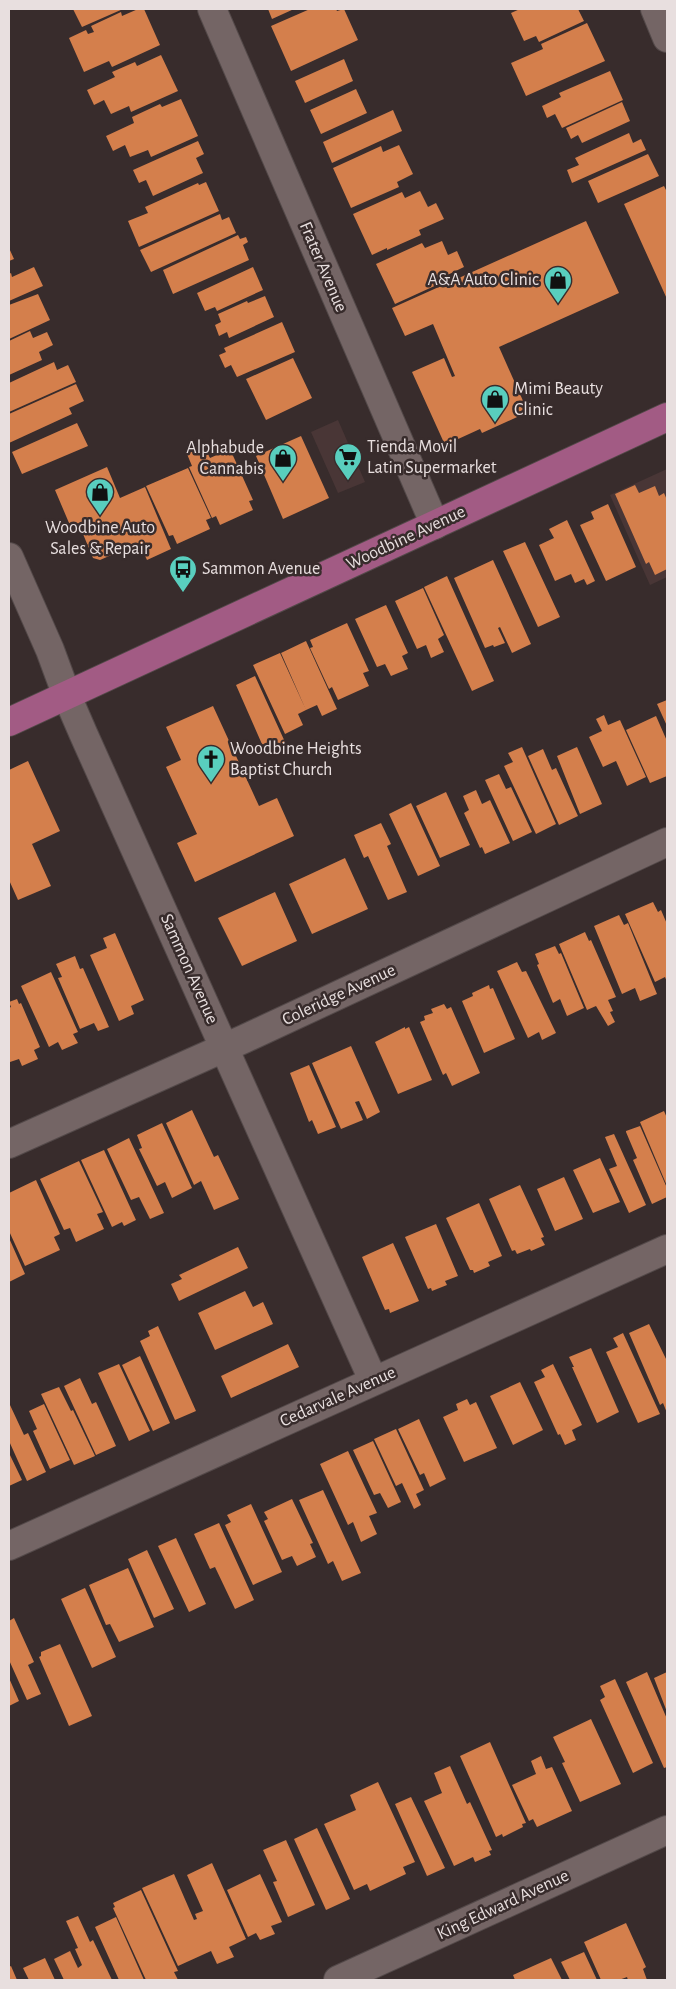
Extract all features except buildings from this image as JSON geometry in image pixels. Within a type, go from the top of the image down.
[{"type":"main road","name":"Woodbine Avenue","points":[[9,722],[667,417]]},
{"type":"street","name":"Frater Avenue","points":[[212,9],[435,525]]},
{"type":"street","points":[[655,9],[667,38]]},
{"type":"street","name":"Sammon Avenue","points":[[9,557],[50,650],[67,696],[373,1380]]},
{"type":"street","name":"Coleridge Avenue","points":[[9,1144],[224,1049],[667,842]]},
{"type":"street","name":"Cedarvale Avenue","points":[[9,1546],[373,1380],[667,1249]]},
{"type":"street","name":"King Edward Avenue","points":[[338,1980],[667,1830]]},
{"type":"shaded area","points":[[338,420],[365,482],[338,493],[311,432]]},
{"type":"shaded area","points":[[667,469],[667,577],[650,585],[610,495]]},
{"type":"place","name":"A&A Auto Clinic","points":[[558,304]]},
{"type":"place","name":"Mimi Beauty Clinic","points":[[495,423]]},
{"type":"place","name":"Tienda Movil Latin Supermarket","points":[[348,481]]},
{"type":"place","name":"Alphabude Cannabis","points":[[283,482]]},
{"type":"place","name":"Woodbine Auto Sales & Repair","points":[[100,516]]},
{"type":"place","name":"Sammon Avenue","points":[[183,593]]},
{"type":"place","name":"Woodbine Heights Baptist Church","points":[[211,783]]}]
